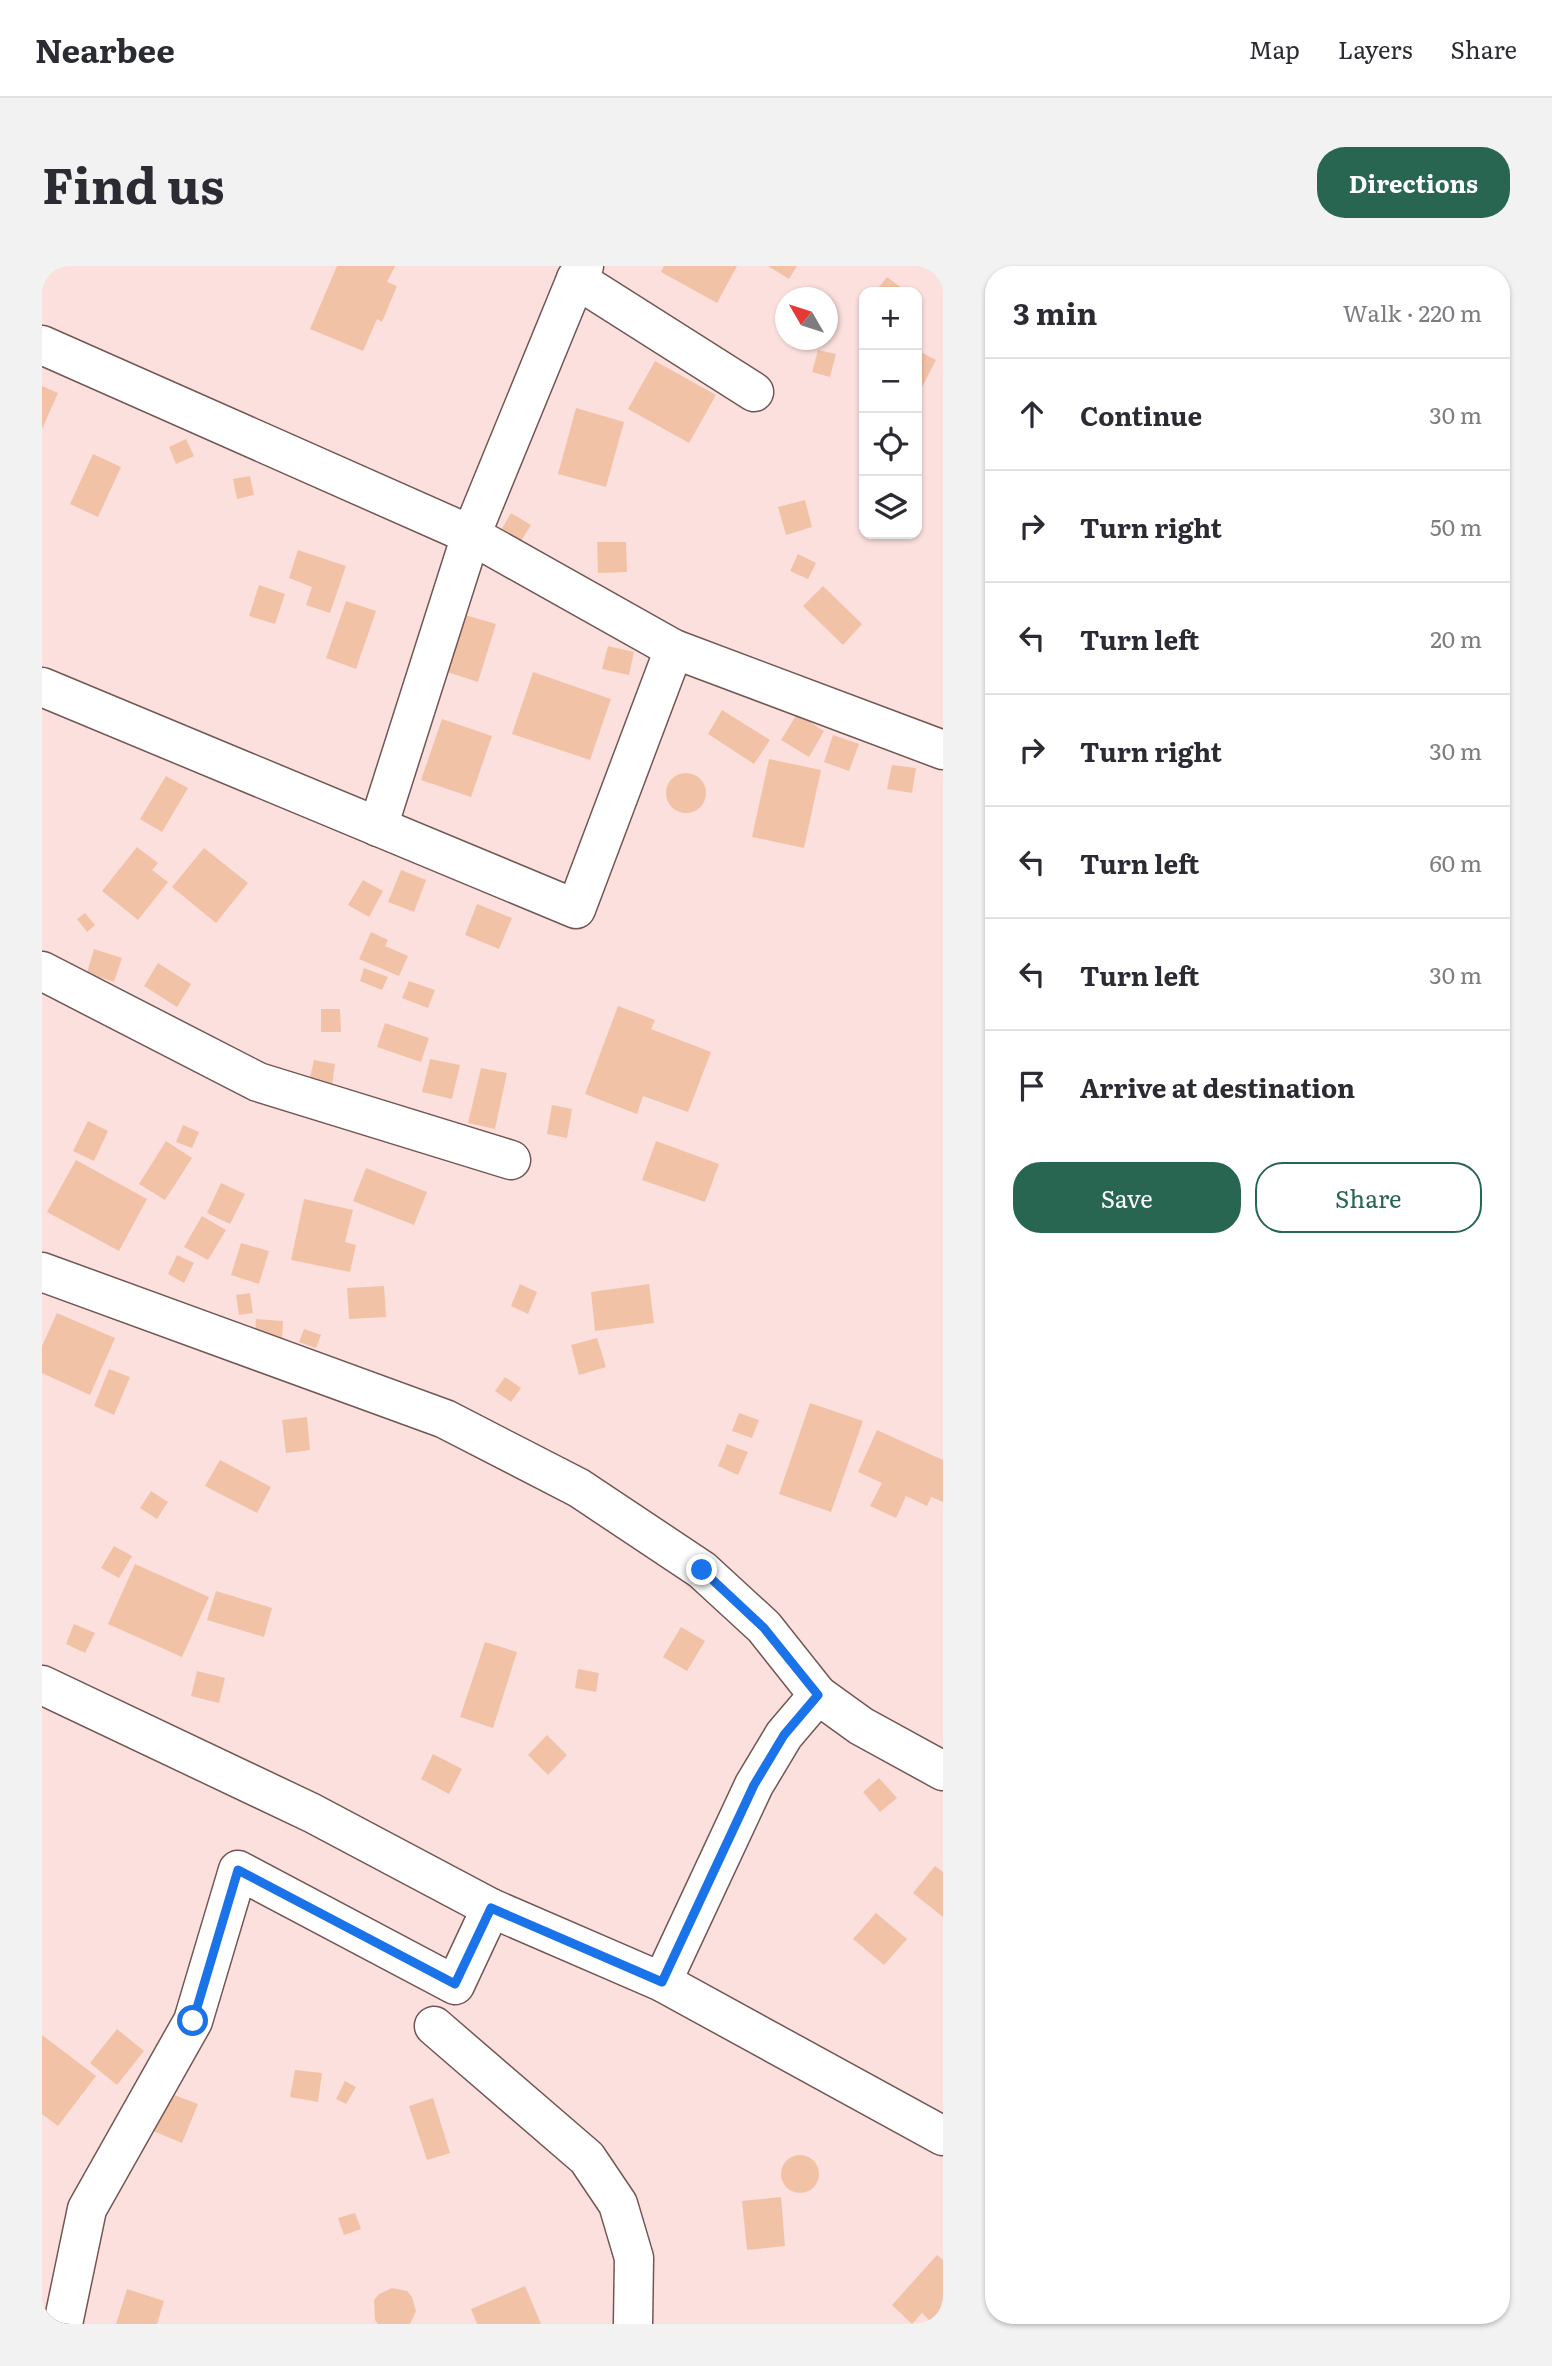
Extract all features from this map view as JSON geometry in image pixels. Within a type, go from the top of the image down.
[{"type":"street","points":[[378,827],[471,535],[580,273],[754,392]]},
{"type":"street","points":[[42,345],[471,535],[674,649],[943,750]]},
{"type":"street","points":[[42,687],[576,909],[674,649]]},
{"type":"street","points":[[42,971],[258,1082],[511,1160]]},
{"type":"street","points":[[42,1272],[445,1419],[579,1488],[702,1570],[764,1628],[818,1695],[861,1726],[943,1771]]},
{"type":"street","points":[[42,1685],[312,1813],[491,1908],[662,1982],[943,2136]]},
{"type":"street","points":[[662,1982],[754,1785],[784,1735],[818,1695]]},
{"type":"street","points":[[63,2324],[87,2209],[193,2021],[238,1870],[455,1984],[491,1908]]},
{"type":"street","points":[[434,2026],[587,2158],[618,2204],[634,2258],[634,2324]]},
{"type":"building","points":[[337,266],[395,266],[387,282],[397,286],[382,322],[377,319],[363,351],[310,329]]},
{"type":"building","points":[[664,266],[737,266],[717,303],[661,272]]},
{"type":"building","points":[[768,266],[797,266],[789,279]]},
{"type":"building","points":[[887,277],[900,287],[879,287]]},
{"type":"building","points":[[818,350],[836,354],[830,377],[812,372]]},
{"type":"building","points":[[922,353],[936,360],[922,387]]},
{"type":"building","points":[[655,361],[716,395],[689,443],[628,409]]},
{"type":"building","points":[[42,386],[58,393],[42,429]]},
{"type":"building","points":[[576,408],[624,422],[606,487],[558,474]]},
{"type":"building","points":[[186,439],[194,456],[176,464],[169,447]]},
{"type":"building","points":[[93,454],[121,467],[98,517],[70,504]]},
{"type":"building","points":[[250,476],[254,495],[237,499],[233,479]]},
{"type":"building","points":[[805,500],[812,527],[786,535],[778,507]]},
{"type":"building","points":[[511,513],[531,525],[519,544],[500,532]]},
{"type":"building","points":[[597,542],[626,542],[627,572],[598,573]]},
{"type":"building","points":[[298,550],[346,566],[330,613],[306,605],[312,587],[289,578]]},
{"type":"building","points":[[798,554],[816,563],[808,579],[790,571]]},
{"type":"building","points":[[259,585],[285,594],[275,624],[249,616]]},
{"type":"building","points":[[823,586],[862,624],[843,645],[803,606]]},
{"type":"building","points":[[346,601],[376,611],[356,669],[326,658]]},
{"type":"building","points":[[465,615],[496,624],[478,682],[447,672]]},
{"type":"building","points":[[608,646],[634,652],[629,675],[602,669]]},
{"type":"building","points":[[533,672],[611,699],[590,760],[512,734]]},
{"type":"building","points":[[722,710],[770,740],[754,764],[708,734]]},
{"type":"building","points":[[797,714],[824,731],[809,757],[781,740]]},
{"type":"building","points":[[442,719],[492,736],[471,797],[421,780]]},
{"type":"building","points":[[833,735],[859,744],[849,771],[824,762]]},
{"type":"building","points":[[769,759],[821,770],[804,848],[752,837]]},
{"type":"building","points":[[892,765],[916,768],[912,793],[887,789]]},
{"type":"building","points":[[686,773],[700,779],[706,793],[700,807],[686,813],[672,807],[666,793],[672,779]]},
{"type":"building","points":[[166,776],[188,788],[162,832],[140,819]]},
{"type":"building","points":[[137,847],[158,863],[152,870],[168,882],[138,920],[102,891]]},
{"type":"building","points":[[204,848],[248,883],[216,923],[172,887]]},
{"type":"building","points":[[401,870],[426,880],[414,912],[388,902]]},
{"type":"building","points":[[363,880],[383,891],[369,917],[348,905]]},
{"type":"building","points":[[477,904],[512,918],[499,949],[465,935]]},
{"type":"building","points":[[85,913],[95,925],[87,932],[77,919]]},
{"type":"building","points":[[371,932],[388,940],[385,946],[408,956],[399,976],[359,959]]},
{"type":"building","points":[[94,949],[122,958],[114,982],[87,973]]},
{"type":"building","points":[[158,963],[191,984],[177,1007],[144,986]]},
{"type":"building","points":[[364,968],[388,977],[382,990],[360,981]]},
{"type":"building","points":[[409,981],[435,990],[428,1008],[402,998]]},
{"type":"building","points":[[618,1006],[655,1020],[651,1029],[711,1052],[688,1112],[643,1096],[637,1114],[585,1094]]},
{"type":"building","points":[[321,1009],[340,1009],[341,1032],[321,1032]]},
{"type":"building","points":[[385,1023],[429,1038],[421,1062],[377,1047]]},
{"type":"building","points":[[430,1059],[460,1065],[452,1099],[422,1092]]},
{"type":"building","points":[[314,1060],[335,1064],[332,1086],[309,1082]]},
{"type":"building","points":[[481,1068],[507,1073],[495,1129],[468,1123]]},
{"type":"building","points":[[552,1105],[572,1109],[567,1138],[547,1134]]},
{"type":"building","points":[[88,1121],[108,1131],[94,1161],[73,1151]]},
{"type":"building","points":[[183,1125],[199,1132],[192,1148],[176,1142]]},
{"type":"building","points":[[166,1141],[192,1158],[165,1200],[139,1184]]},
{"type":"building","points":[[656,1141],[719,1164],[705,1202],[642,1180]]},
{"type":"building","points":[[76,1160],[147,1199],[119,1251],[47,1212]]},
{"type":"building","points":[[366,1168],[427,1192],[414,1225],[353,1201]]},
{"type":"building","points":[[221,1183],[245,1194],[230,1224],[207,1213]]},
{"type":"building","points":[[304,1199],[353,1210],[345,1242],[356,1245],[350,1272],[291,1260]]},
{"type":"building","points":[[202,1216],[226,1230],[208,1260],[184,1247]]},
{"type":"building","points":[[241,1243],[269,1251],[259,1284],[231,1275]]},
{"type":"building","points":[[177,1255],[194,1263],[184,1283],[168,1274]]},
{"type":"building","points":[[520,1284],[537,1292],[528,1314],[511,1306]]},
{"type":"building","points":[[649,1284],[654,1323],[595,1331],[591,1292]]},
{"type":"building","points":[[384,1286],[386,1317],[349,1319],[347,1288]]},
{"type":"building","points":[[250,1293],[253,1313],[239,1315],[236,1295]]},
{"type":"building","points":[[57,1313],[115,1338],[90,1395],[42,1373],[42,1346]]},
{"type":"building","points":[[256,1319],[283,1321],[282,1339],[255,1337]]},
{"type":"building","points":[[304,1329],[321,1335],[316,1348],[299,1342]]},
{"type":"building","points":[[597,1338],[606,1367],[579,1375],[571,1345]]},
{"type":"building","points":[[109,1369],[130,1377],[114,1415],[94,1406]]},
{"type":"building","points":[[505,1377],[521,1388],[511,1402],[495,1391]]},
{"type":"building","points":[[810,1403],[863,1421],[831,1512],[779,1494]]},
{"type":"building","points":[[739,1413],[759,1420],[752,1438],[732,1431]]},
{"type":"building","points":[[307,1417],[310,1450],[286,1453],[282,1420]]},
{"type":"building","points":[[877,1430],[943,1460],[943,1502],[931,1497],[927,1506],[906,1496],[896,1518],[870,1506],[882,1483],[858,1472]]},
{"type":"building","points":[[727,1444],[748,1452],[738,1475],[718,1466]]},
{"type":"building","points":[[220,1460],[271,1487],[257,1513],[205,1486]]},
{"type":"building","points":[[151,1491],[168,1502],[157,1519],[140,1508]]},
{"type":"building","points":[[114,1546],[132,1556],[119,1578],[101,1568]]},
{"type":"building","points":[[135,1564],[209,1597],[182,1657],[108,1624]]},
{"type":"building","points":[[216,1591],[272,1608],[264,1637],[207,1620]]},
{"type":"building","points":[[74,1624],[95,1633],[85,1653],[66,1644]]},
{"type":"building","points":[[681,1627],[705,1641],[687,1671],[663,1657]]},
{"type":"building","points":[[485,1642],[517,1652],[493,1728],[460,1717]]},
{"type":"building","points":[[578,1669],[599,1673],[596,1692],[575,1688]]},
{"type":"building","points":[[197,1671],[225,1678],[219,1703],[191,1696]]},
{"type":"building","points":[[547,1735],[567,1755],[548,1775],[528,1755]]},
{"type":"building","points":[[433,1754],[462,1769],[449,1794],[421,1779]]},
{"type":"building","points":[[879,1778],[897,1798],[880,1812],[863,1792]]},
{"type":"building","points":[[935,1866],[943,1872],[943,1917],[913,1893]]},
{"type":"building","points":[[876,1913],[907,1939],[884,1965],[853,1939]]},
{"type":"building","points":[[117,2029],[144,2051],[117,2085],[90,2063]]},
{"type":"building","points":[[42,2035],[96,2076],[58,2126],[42,2114]]},
{"type":"building","points":[[295,2070],[322,2073],[318,2102],[290,2097]]},
{"type":"building","points":[[345,2081],[356,2087],[346,2104],[336,2099]]},
{"type":"building","points":[[169,2093],[198,2104],[182,2143],[153,2131]]},
{"type":"building","points":[[433,2098],[450,2153],[427,2160],[409,2106]]},
{"type":"building","points":[[800,2155],[814,2160],[819,2174],[814,2188],[800,2193],[786,2188],[781,2174],[786,2160]]},
{"type":"building","points":[[781,2197],[785,2246],[747,2250],[742,2201]]},
{"type":"building","points":[[355,2213],[361,2229],[344,2235],[338,2218]]},
{"type":"building","points":[[937,2255],[943,2260],[943,2324],[933,2324],[922,2313],[912,2324],[892,2305]]},
{"type":"building","points":[[525,2286],[541,2324],[477,2324],[471,2309]]},
{"type":"building","points":[[392,2288],[407,2291],[412,2297],[416,2311],[410,2324],[378,2324],[375,2320],[374,2300],[379,2294]]},
{"type":"building","points":[[127,2289],[164,2301],[157,2324],[116,2324]]},
{"type":"route","points":[[193,2021],[238,1870],[455,1984],[491,1908],[662,1982],[754,1785],[784,1735],[818,1695],[764,1628],[702,1570]]}]
